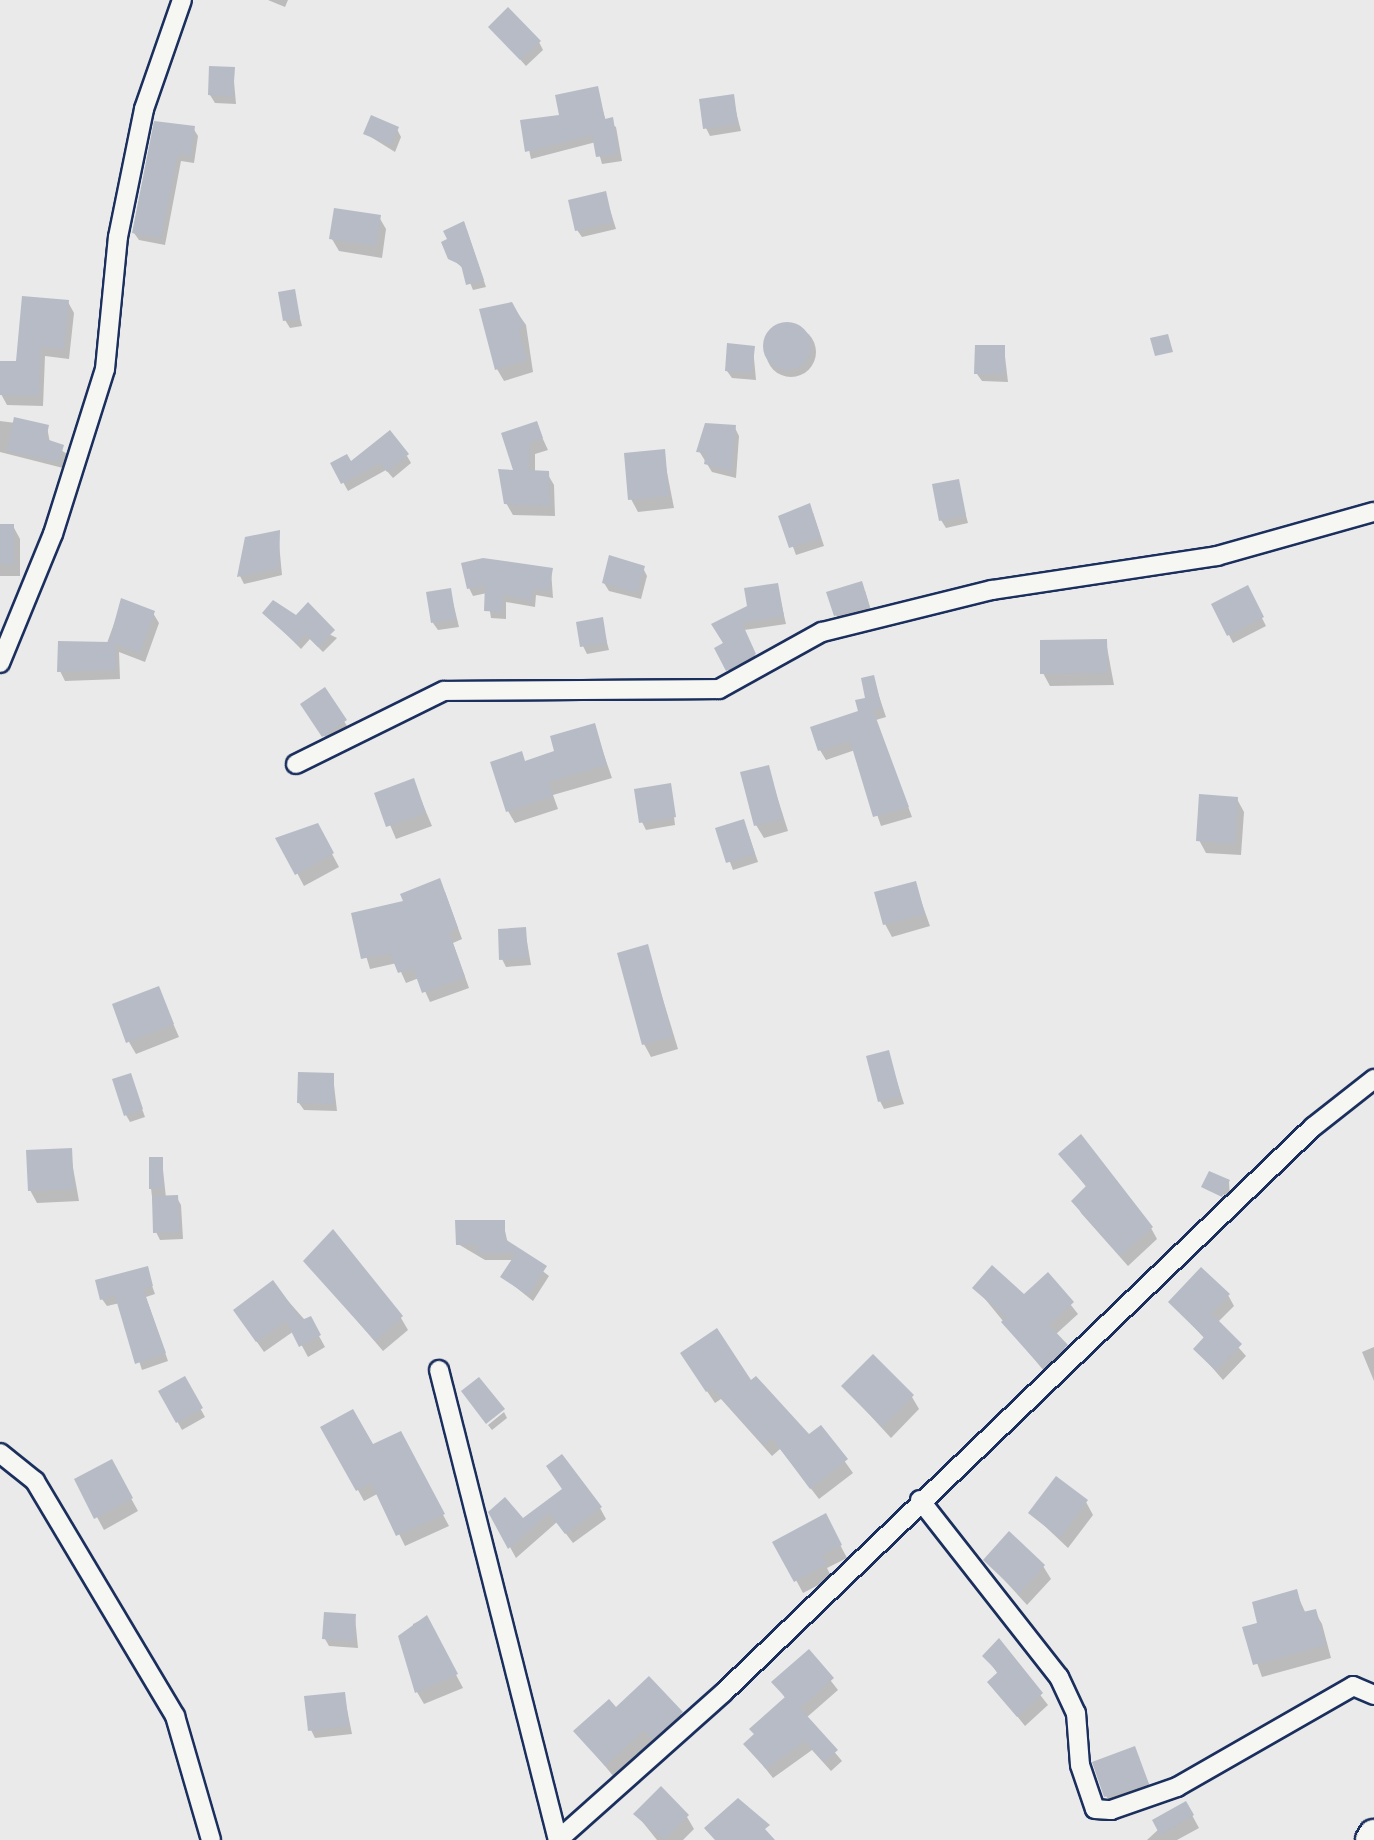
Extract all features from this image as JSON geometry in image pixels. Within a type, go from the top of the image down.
[{"type":"street","points":[[0,662],[53,534],[105,369],[118,236],[144,109],[182,0]]},
{"type":"street","points":[[296,764],[444,691],[720,688],[822,632],[992,590],[1217,556],[1374,512]]},
{"type":"street","points":[[439,1370],[558,1840],[723,1692],[920,1500],[1372,1083]]},
{"type":"street","points":[[0,1453],[35,1482],[176,1716],[211,1840]]},
{"type":"street","points":[[920,1500],[1058,1677],[1076,1713],[1080,1765],[1095,1808],[1111,1810],[1177,1787],[1353,1686],[1374,1696]]},
{"type":"building","points":[[508,7],[541,41],[520,60],[488,27]]},
{"type":"building","points":[[209,66],[235,67],[233,97],[208,95]]},
{"type":"building","points":[[598,86],[605,119],[613,117],[619,154],[596,157],[592,135],[525,152],[520,120],[559,115],[555,95]]},
{"type":"building","points":[[734,94],[738,124],[703,129],[699,99]]},
{"type":"building","points":[[371,115],[399,127],[391,145],[363,134]]},
{"type":"building","points":[[154,121],[195,126],[191,156],[178,154],[161,238],[132,233]]},
{"type":"building","points":[[606,191],[613,222],[575,231],[568,200]]},
{"type":"building","points":[[334,208],[381,215],[376,246],[329,239]]},
{"type":"building","points":[[464,221],[484,280],[466,285],[461,265],[448,259],[441,242],[447,239],[443,231]]},
{"type":"building","points":[[295,289],[300,318],[283,321],[278,292]]},
{"type":"building","points":[[22,296],[69,300],[64,349],[40,347],[39,396],[0,395],[0,361],[16,361]]},
{"type":"building","points":[[512,302],[525,326],[519,328],[527,360],[495,370],[479,309]]},
{"type":"building","points":[[787,322],[804,329],[811,346],[804,363],[787,370],[770,363],[763,346],[770,329]]},
{"type":"building","points":[[1168,334],[1173,352],[1155,356],[1150,338]]},
{"type":"building","points":[[727,343],[755,346],[752,373],[725,371]]},
{"type":"building","points":[[975,345],[1005,345],[1005,374],[974,374]]},
{"type":"building","points":[[14,417],[49,425],[46,439],[64,445],[59,462],[7,451]]},
{"type":"building","points":[[537,421],[543,438],[530,443],[529,470],[549,471],[550,506],[504,504],[498,469],[513,470],[501,433]]},
{"type":"building","points":[[705,423],[736,425],[732,471],[704,464],[706,453],[696,452]]},
{"type":"building","points":[[390,430],[409,454],[387,472],[380,463],[341,484],[330,463],[347,454],[351,461]]},
{"type":"building","points":[[665,449],[669,496],[628,500],[624,453]]},
{"type":"building","points":[[959,479],[966,515],[939,521],[932,484]]},
{"type":"building","points":[[810,503],[821,538],[789,548],[778,516]]},
{"type":"building","points":[[0,524],[14,524],[14,565],[0,564]]},
{"type":"building","points":[[280,530],[279,568],[237,577],[245,537]]},
{"type":"building","points":[[609,555],[645,566],[637,593],[602,583]]},
{"type":"building","points":[[483,558],[553,568],[549,591],[533,589],[531,600],[503,595],[502,612],[484,611],[485,585],[467,589],[461,563]]},
{"type":"building","points":[[862,581],[870,607],[834,616],[826,592]]},
{"type":"building","points":[[778,583],[784,616],[742,623],[756,654],[726,671],[714,648],[723,643],[711,624],[747,606],[744,588]]},
{"type":"building","points":[[1248,585],[1264,617],[1227,636],[1211,604]]},
{"type":"building","points":[[451,588],[456,619],[431,623],[426,592]]},
{"type":"building","points":[[121,598],[155,611],[140,653],[115,644],[116,670],[57,672],[58,641],[109,642]]},
{"type":"building","points":[[273,600],[296,615],[308,602],[335,630],[318,647],[305,634],[297,644],[262,613]]},
{"type":"building","points":[[603,617],[607,643],[580,647],[576,622]]},
{"type":"building","points":[[1107,639],[1108,673],[1040,674],[1040,640]]},
{"type":"building","points":[[874,675],[882,708],[873,710],[909,807],[873,817],[850,741],[818,751],[810,727],[858,711],[855,700],[865,698],[861,678]]},
{"type":"building","points":[[325,687],[347,720],[322,737],[300,704]]},
{"type":"building","points":[[595,723],[607,765],[548,782],[553,796],[506,812],[490,762],[522,751],[525,761],[554,751],[550,736]]},
{"type":"building","points":[[769,765],[783,819],[754,826],[740,772]]},
{"type":"building","points":[[414,778],[426,813],[386,827],[374,793]]},
{"type":"building","points":[[671,783],[676,817],[639,823],[634,789]]},
{"type":"building","points":[[1199,794],[1238,797],[1235,844],[1196,841]]},
{"type":"building","points":[[744,819],[755,854],[726,863],[715,828]]},
{"type":"building","points":[[318,823],[334,853],[295,875],[275,838]]},
{"type":"building","points":[[440,878],[458,928],[449,932],[465,977],[422,993],[413,968],[398,973],[390,953],[361,959],[351,913],[403,901],[400,894]]},
{"type":"building","points":[[916,881],[925,914],[883,925],[874,892]]},
{"type":"building","points":[[526,927],[528,958],[499,960],[498,929]]},
{"type":"building","points":[[648,944],[673,1037],[642,1045],[617,953]]},
{"type":"building","points":[[159,986],[174,1024],[126,1043],[112,1004]]},
{"type":"building","points":[[889,1050],[901,1096],[878,1102],[866,1056]]},
{"type":"building","points":[[298,1072],[334,1073],[334,1104],[297,1103]]},
{"type":"building","points":[[131,1073],[143,1109],[124,1116],[112,1079]]},
{"type":"building","points":[[1081,1134],[1153,1227],[1120,1256],[1071,1201],[1086,1186],[1058,1154]]},
{"type":"building","points":[[72,1148],[74,1189],[28,1191],[26,1150]]},
{"type":"building","points":[[149,1157],[163,1157],[163,1189],[149,1189]]},
{"type":"building","points":[[1209,1171],[1230,1180],[1222,1197],[1201,1187]]},
{"type":"building","points":[[178,1195],[180,1232],[153,1233],[152,1196]]},
{"type":"building","points":[[455,1220],[505,1220],[505,1239],[547,1266],[528,1295],[500,1277],[516,1253],[478,1253],[477,1245],[456,1245]]},
{"type":"building","points":[[333,1229],[403,1316],[375,1341],[303,1261]]},
{"type":"building","points":[[992,1265],[1024,1294],[1048,1272],[1074,1302],[1049,1325],[1068,1345],[1042,1368],[1001,1322],[1006,1317],[972,1288]]},
{"type":"building","points":[[148,1266],[153,1286],[143,1289],[166,1353],[135,1364],[115,1296],[100,1300],[95,1280]]},
{"type":"building","points":[[1201,1267],[1230,1294],[1211,1313],[1242,1344],[1216,1371],[1193,1349],[1204,1337],[1168,1302]]},
{"type":"building","points":[[273,1280],[302,1320],[311,1316],[321,1335],[299,1347],[286,1321],[256,1342],[233,1310]]},
{"type":"building","points":[[717,1328],[751,1380],[756,1376],[809,1434],[821,1425],[848,1459],[810,1489],[772,1438],[764,1445],[712,1388],[706,1392],[680,1353]]},
{"type":"building","points":[[873,1354],[914,1395],[882,1427],[841,1386]]},
{"type":"building","points":[[185,1376],[203,1408],[176,1423],[158,1391]]},
{"type":"building","points":[[479,1377],[505,1409],[486,1424],[461,1391]]},
{"type":"building","points":[[353,1409],[373,1444],[401,1431],[445,1514],[396,1536],[371,1483],[356,1491],[320,1427]]},
{"type":"building","points":[[562,1454],[602,1507],[565,1534],[549,1513],[508,1549],[488,1512],[505,1497],[523,1518],[562,1489],[546,1466]]},
{"type":"building","points":[[112,1459],[133,1498],[94,1519],[74,1479]]},
{"type":"building","points":[[1056,1476],[1088,1500],[1060,1538],[1028,1513]]},
{"type":"building","points":[[826,1513],[842,1545],[822,1555],[827,1564],[794,1582],[772,1542]]},
{"type":"building","points":[[1009,1531],[1045,1565],[1019,1594],[983,1560]]},
{"type":"building","points":[[1297,1589],[1303,1612],[1316,1609],[1326,1645],[1253,1665],[1242,1627],[1257,1623],[1252,1602]]},
{"type":"building","points":[[324,1612],[356,1614],[354,1641],[322,1639]]},
{"type":"building","points":[[427,1615],[458,1674],[415,1693],[398,1636]]},
{"type":"building","points":[[999,1638],[1043,1693],[1017,1717],[987,1682],[998,1672],[982,1656]]},
{"type":"building","points":[[809,1649],[834,1678],[800,1708],[838,1750],[824,1762],[805,1741],[766,1769],[743,1744],[754,1734],[749,1729],[785,1697],[771,1682]]},
{"type":"building","points":[[649,1676],[683,1712],[652,1739],[644,1731],[605,1766],[573,1731],[609,1699],[616,1707]]},
{"type":"building","points":[[345,1692],[349,1726],[308,1731],[304,1696]]},
{"type":"building","points":[[1135,1746],[1149,1784],[1104,1797],[1092,1762]]},
{"type":"building","points":[[661,1786],[689,1815],[664,1840],[633,1814]]},
{"type":"building","points":[[738,1798],[770,1825],[765,1829],[775,1840],[715,1840],[704,1828]]},
{"type":"building","points":[[1186,1801],[1194,1815],[1160,1835],[1152,1820]]}]
